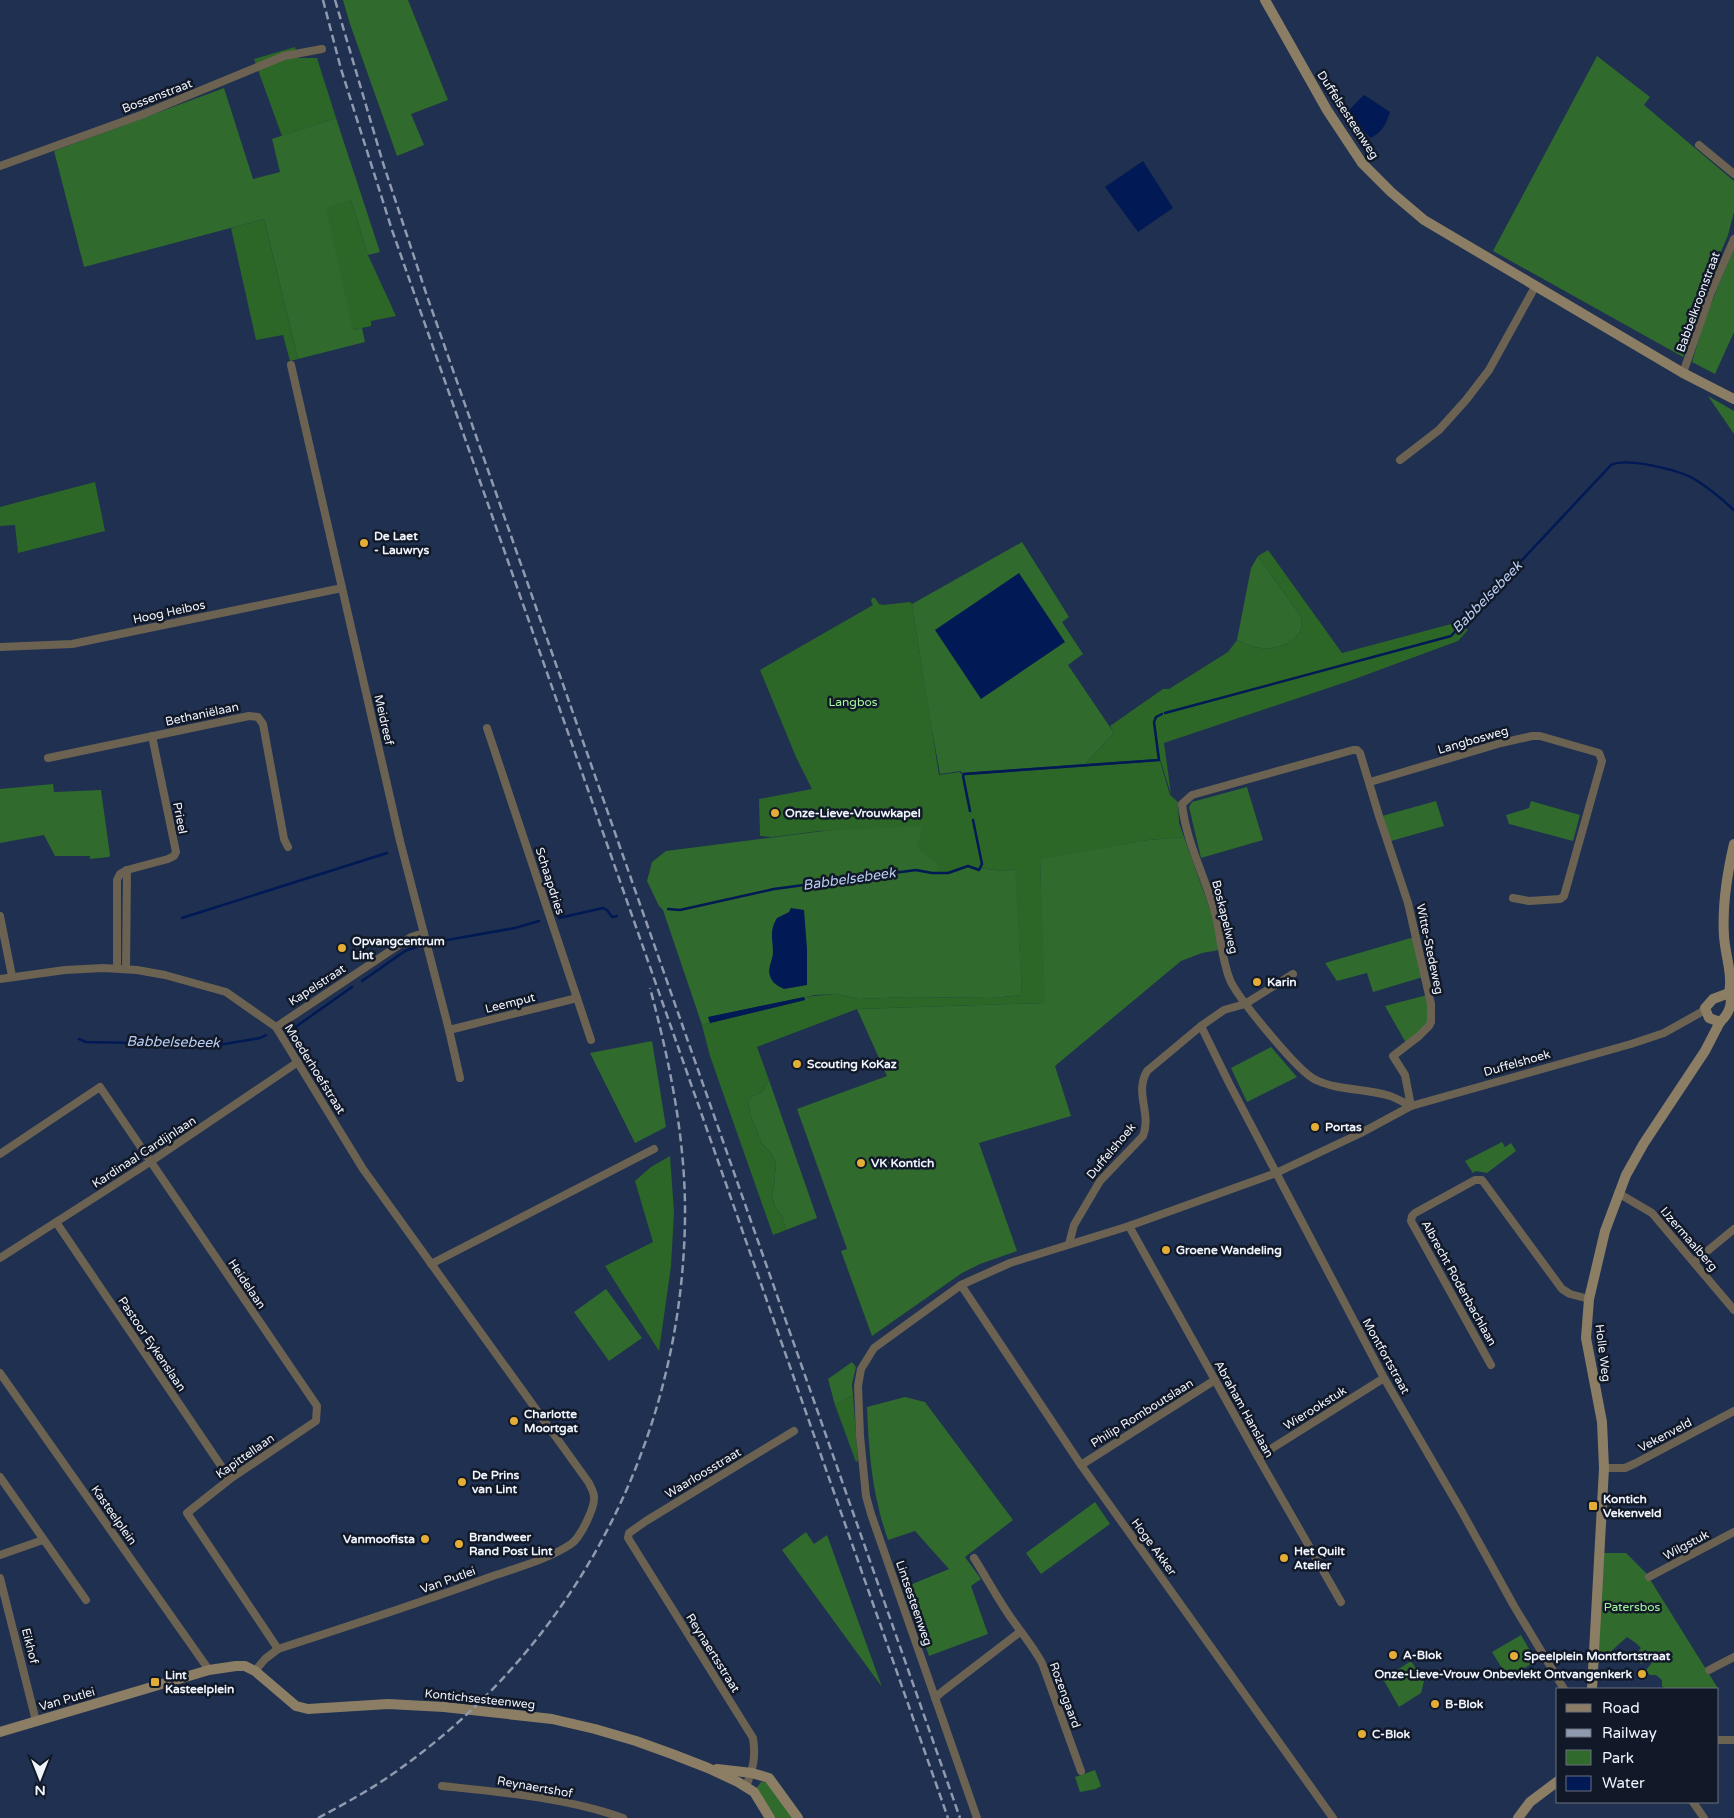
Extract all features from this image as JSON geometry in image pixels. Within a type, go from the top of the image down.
[{"type":"street","name":"Duffelsesteenweg","points":[[1264,0],[1327,110],[1362,163],[1424,220],[1535,287],[1734,399]]},
{"type":"street","name":"Bossenstraat","points":[[0,166],[141,115],[284,56],[322,49]]},
{"type":"street","points":[[1699,145],[1734,174]]},
{"type":"street","name":"Babbelkroonstraat","points":[[1683,372],[1710,295],[1734,239]]},
{"type":"street","points":[[1400,460],[1438,430],[1466,400],[1488,370],[1535,287]]},
{"type":"street","name":"Meidreef","points":[[291,365],[400,841],[460,1078]]},
{"type":"street","name":"Hoog Heibos","points":[[0,647],[72,644],[342,588]]},
{"type":"street","name":"Bethaniëlaan","points":[[48,758],[249,716],[258,717],[263,724],[284,840],[288,847]]},
{"type":"street","name":"Schaapdries","points":[[487,728],[591,1040]]},
{"type":"street","name":"Prieel","points":[[127,870],[168,860],[176,852],[152,736]]},
{"type":"street","name":"Langbosweg","points":[[1370,782],[1501,743],[1536,736],[1599,753],[1602,761],[1565,894],[1562,898],[1557,899],[1530,901],[1513,898]]},
{"type":"street","name":"Boskapelweg","points":[[1245,1004],[1230,981],[1221,950],[1215,914],[1189,840],[1182,804],[1192,796],[1352,750],[1357,750],[1360,753],[1370,782]]},
{"type":"street","name":"Witte-Stedeweg","points":[[1370,782],[1379,816],[1408,903],[1431,1004],[1432,1022],[1419,1036],[1393,1056],[1404,1075],[1411,1106]]},
{"type":"street","points":[[1706,1010],[1709,1018],[1720,1022],[1726,1018],[1734,1005],[1732,996],[1728,993],[1730,987],[1729,973],[1723,934],[1734,844]]},
{"type":"street","points":[[118,968],[117,880],[120,874],[127,870]]},
{"type":"street","points":[[126,969],[127,870]]},
{"type":"street","points":[[0,916],[12,976]]},
{"type":"street","name":"Kapelstraat","points":[[276,1027],[412,937],[424,933]]},
{"type":"street","name":"Moederhoefstraat","points":[[0,979],[65,970],[118,968],[165,974],[226,992],[276,1027],[363,1169],[526,1394],[589,1483],[594,1494]]},
{"type":"street","name":"Duffelshoek","points":[[1069,1244],[1074,1224],[1100,1181],[1143,1136],[1147,1127],[1141,1093],[1142,1080],[1147,1071],[1224,1010],[1245,1004],[1293,974]]},
{"type":"street","name":"Duffelshoek","points":[[1411,1106],[1664,1034],[1706,1010],[1713,999],[1728,993]]},
{"type":"street","name":"Leemput","points":[[449,1030],[577,998]]},
{"type":"street","points":[[1245,1004],[1299,1067],[1315,1080],[1336,1086],[1391,1096],[1411,1106]]},
{"type":"street","name":"Holle Weg","points":[[1592,1688],[1604,1468],[1602,1422],[1586,1338],[1589,1299],[1605,1231],[1618,1193],[1636,1155],[1705,1052],[1720,1022]]},
{"type":"street","name":"Montfortstraat","points":[[1202,1026],[1229,1083],[1384,1378],[1514,1606],[1563,1688]]},
{"type":"street","name":"Kardinaal Cardijnlaan","points":[[0,1258],[150,1162],[298,1062]]},
{"type":"street","name":"Heidelaan","points":[[0,1154],[100,1087],[317,1406],[316,1420]]},
{"type":"street","points":[[961,1285],[1010,1262],[1129,1226],[1276,1173],[1361,1133],[1411,1106]]},
{"type":"street","points":[[431,1264],[654,1149]]},
{"type":"street","name":"Albrecht Rodenbachlaan","points":[[1491,1365],[1411,1220],[1415,1213],[1480,1179],[1484,1181],[1560,1287],[1568,1293],[1589,1299]]},
{"type":"street","name":"IJzermaalberg","points":[[1618,1193],[1652,1213],[1734,1310]]},
{"type":"street","name":"Pastoor Eykenslaan","points":[[56,1222],[230,1479]]},
{"type":"street","name":"Abraham Hanslaan","points":[[1129,1226],[1258,1458],[1341,1602]]},
{"type":"street","points":[[1694,1262],[1734,1229]]},
{"type":"street","name":"Lintsesteenweg","points":[[961,1285],[874,1348],[861,1369],[858,1390],[866,1496],[871,1514],[977,1818]]},
{"type":"street","name":"Hoge Akker","points":[[961,1285],[1080,1465],[1333,1818]]},
{"type":"street","name":"Kasteelplein","points":[[0,1373],[209,1670]]},
{"type":"street","name":"Wierookstuk","points":[[1258,1458],[1384,1378]]},
{"type":"street","name":"Philip Romboutslaan","points":[[1080,1465],[1215,1380]]},
{"type":"street","name":"Vekenveld","points":[[1604,1468],[1625,1468],[1734,1411]]},
{"type":"street","name":"Kapittellaan","points":[[278,1649],[187,1513],[230,1479],[316,1420]]},
{"type":"street","name":"Waarloosstraat","points":[[628,1538],[629,1533],[646,1521],[794,1431]]},
{"type":"street","points":[[0,1477],[86,1600]]},
{"type":"street","name":"Van Putlei","points":[[0,1732],[209,1670],[245,1666],[256,1670],[265,1659],[278,1649],[425,1602],[552,1554],[572,1543],[580,1534],[594,1506],[594,1494]]},
{"type":"street","name":"Wilgstuk","points":[[1649,1577],[1734,1532]]},
{"type":"street","name":"Reynaertsstraat","points":[[628,1538],[753,1738],[756,1752],[752,1773],[746,1786]]},
{"type":"street","points":[[0,1555],[43,1540]]},
{"type":"street","name":"Rozengaard","points":[[974,1558],[988,1579],[993,1591],[1042,1663],[1081,1771]]},
{"type":"street","name":"Eikhof","points":[[0,1578],[36,1721]]},
{"type":"street","points":[[935,1698],[1020,1632]]},
{"type":"street","points":[[1709,1670],[1734,1657]]},
{"type":"street","name":"Kontichsesteenweg","points":[[256,1670],[296,1706],[308,1709],[388,1704],[552,1719],[595,1729],[636,1741],[708,1768],[746,1786],[759,1798],[770,1818]]},
{"type":"street","points":[[1719,1740],[1734,1740]]},
{"type":"street","name":"Kontichsesteenweg","points":[[708,1768],[764,1775],[773,1782],[798,1818]]},
{"type":"street","points":[[1518,1818],[1530,1802],[1556,1782]]},
{"type":"street","name":"Reynaertshof","points":[[442,1786],[545,1799],[623,1818]]},
{"type":"street","points":[[1694,1803],[1704,1818]]},
{"type":"green space","points":[[343,0],[408,0],[448,100],[411,114],[424,145],[397,156]]},
{"type":"green space","points":[[295,47],[298,58],[317,58],[336,118],[282,136],[254,59]]},
{"type":"green space","points":[[1597,56],[1650,97],[1644,105],[1734,181],[1734,212],[1728,235],[1702,297],[1683,357],[1493,251]]},
{"type":"green space","points":[[224,88],[253,179],[280,172],[272,139],[336,118],[380,252],[368,255],[351,200],[354,330],[362,328],[365,342],[298,359],[264,219],[84,267],[54,151]]},
{"type":"green space","points":[[351,200],[368,255],[396,316],[371,321],[371,326],[353,330],[326,208]]},
{"type":"green space","points":[[264,219],[298,359],[290,361],[283,335],[256,340],[231,228]]},
{"type":"green space","points":[[1734,248],[1734,332],[1715,374],[1692,362],[1704,321]]},
{"type":"green space","points":[[1708,396],[1734,411],[1734,434]]},
{"type":"green space","points":[[95,482],[105,531],[18,553],[15,525],[0,526],[0,507]]},
{"type":"green space","points":[[1022,542],[1069,617],[1062,622],[1083,654],[1068,665],[1114,733],[1085,764],[962,773],[961,771],[940,774],[912,604]]},
{"type":"green space","points":[[1268,550],[1342,653],[1455,623],[1468,630],[1458,641],[1352,680],[1164,743],[1171,794],[1160,759],[1085,764],[1114,733],[1110,726],[1163,689],[1169,689],[1228,652],[1237,640],[1261,648],[1273,648],[1291,641],[1299,633],[1302,618],[1258,556]]},
{"type":"green space","points":[[1258,556],[1302,618],[1299,633],[1291,641],[1273,648],[1250,646],[1237,640],[1251,568]]},
{"type":"green space","name":"Langbos","points":[[872,598],[875,598],[879,604],[883,605],[910,602],[912,604],[939,775],[960,772],[967,775],[1160,761],[1170,795],[1178,802],[1179,823],[1184,837],[1148,840],[1040,859],[1045,1003],[857,1009],[757,1047],[769,1080],[762,1092],[753,1096],[748,1101],[750,1114],[762,1144],[772,1154],[776,1163],[772,1194],[775,1207],[782,1216],[786,1230],[773,1235],[710,1056],[702,1025],[805,1000],[804,997],[835,994],[859,999],[908,997],[992,998],[1022,995],[1015,869],[1002,871],[966,866],[957,872],[938,874],[936,863],[917,847],[923,826],[820,831],[772,837],[760,836],[759,799],[812,789],[796,757],[760,670],[873,605]]},
{"type":"green space","points":[[53,784],[54,792],[101,790],[109,857],[90,859],[90,856],[55,856],[44,835],[0,843],[0,789]]},
{"type":"green space","points":[[1247,787],[1263,840],[1201,858],[1189,807],[1192,802]]},
{"type":"green space","points":[[1436,801],[1444,826],[1391,841],[1382,816]]},
{"type":"green space","points":[[1531,801],[1580,815],[1573,841],[1509,824],[1506,815],[1529,808]]},
{"type":"green space","points":[[935,817],[957,872],[966,866],[1002,871],[1016,869],[1022,995],[992,998],[908,997],[859,999],[835,994],[815,995],[709,1017],[710,1023],[702,1025],[663,910],[659,906],[647,881],[652,862],[666,851]]},
{"type":"green space","points":[[1184,837],[1212,915],[1219,950],[1202,953],[1181,961],[1055,1066],[1071,1116],[979,1143],[1017,1251],[980,1264],[962,1273],[872,1336],[841,1251],[847,1249],[797,1109],[887,1076],[857,1009],[1044,1003],[1040,858],[1148,840]]},
{"type":"green space","points":[[1414,937],[1423,977],[1373,992],[1367,973],[1337,981],[1325,963]]},
{"type":"green space","points":[[1427,995],[1429,1013],[1427,1024],[1406,1043],[1385,1006]]},
{"type":"green space","points":[[652,1041],[666,1127],[635,1143],[590,1053]]},
{"type":"green space","points":[[1271,1047],[1297,1077],[1247,1102],[1231,1068]]},
{"type":"green space","points":[[769,1080],[817,1218],[786,1230],[782,1216],[775,1207],[772,1194],[776,1163],[772,1154],[762,1144],[750,1114],[748,1101],[753,1096],[762,1092]]},
{"type":"green space","points":[[1502,1142],[1505,1147],[1511,1143],[1516,1151],[1487,1173],[1476,1171],[1473,1173],[1465,1161]]},
{"type":"green space","points":[[670,1156],[674,1212],[671,1266],[659,1351],[605,1266],[653,1242],[635,1181],[651,1167]]},
{"type":"green space","points":[[606,1289],[642,1338],[609,1361],[574,1312]]},
{"type":"green space","points":[[852,1362],[856,1367],[852,1384],[853,1395],[835,1405],[828,1379]]},
{"type":"green space","points":[[853,1395],[858,1461],[856,1462],[835,1405]]},
{"type":"green space","points":[[905,1397],[925,1402],[1013,1520],[965,1557],[981,1579],[971,1586],[988,1634],[929,1656],[905,1587],[949,1569],[915,1531],[888,1540],[878,1506],[870,1458],[867,1407]]},
{"type":"green space","points":[[1095,1502],[1110,1524],[1041,1574],[1026,1553]]},
{"type":"green space","points":[[806,1532],[814,1544],[827,1535],[882,1687],[782,1550]]},
{"type":"green space","name":"Patersbos","points":[[1603,1553],[1626,1553],[1646,1573],[1718,1688],[1664,1688],[1662,1680],[1656,1675],[1650,1675],[1645,1671],[1652,1663],[1647,1658],[1641,1664],[1634,1656],[1641,1648],[1627,1637],[1598,1663]]},
{"type":"green space","name":"Speelplein Montfortstraat","points":[[1521,1635],[1536,1661],[1508,1678],[1492,1652]]},
{"type":"green space","points":[[1411,1661],[1424,1681],[1421,1693],[1399,1707],[1383,1679]]},
{"type":"green space","points":[[1095,1770],[1101,1786],[1096,1789],[1080,1792],[1075,1777]]},
{"type":"green space","points":[[761,1782],[770,1783],[794,1818],[774,1818],[755,1790]]},
{"type":"water","points":[[1364,95],[1390,112],[1383,128],[1378,134],[1370,138],[1348,111]]},
{"type":"water","points":[[1143,161],[1173,208],[1138,232],[1105,187]]},
{"type":"water","points":[[1019,573],[1065,642],[981,699],[935,630]]},
{"type":"water","points":[[791,908],[804,910],[807,985],[784,989],[774,982],[769,973],[773,952],[772,931],[777,918],[789,912]]},
{"type":"water","points":[[804,997],[805,1000],[710,1023],[708,1017]]},
{"type":"waterway","name":"Babbelsebeek","points":[[1165,713],[1451,636],[1611,465],[1618,463],[1640,464],[1687,475],[1710,489],[1734,510]]},
{"type":"waterway","name":"Babbelsebeek","points":[[970,811],[964,774],[1159,760],[1154,722],[1156,717],[1162,714]]},
{"type":"waterway","name":"Babbelsebeek","points":[[668,909],[680,910],[774,889],[916,870],[948,873],[968,866],[979,870],[982,864],[973,820]]},
{"type":"waterway","points":[[182,918],[387,853]]},
{"type":"waterway","name":"Babbelsebeek","points":[[559,918],[603,908],[612,917],[617,916]]},
{"type":"waterway","name":"Babbelsebeek","points":[[436,942],[515,928],[539,921]]},
{"type":"waterway","name":"Babbelsebeek","points":[[362,981],[405,951],[416,947]]},
{"type":"waterway","name":"Babbelsebeek","points":[[290,1029],[352,987]]},
{"type":"waterway","name":"Babbelsebeek","points":[[79,1039],[86,1042],[135,1043],[176,1041],[218,1045],[260,1038],[266,1035]]},
{"type":"railway","points":[[323,0],[341,69],[392,230],[948,1818]]},
{"type":"railway","points":[[335,0],[383,163],[427,296],[960,1818]]},
{"type":"railway","points":[[318,1818],[394,1773],[459,1722],[516,1664],[565,1600],[607,1531],[640,1458],[664,1381],[679,1301],[685,1219],[685,1190],[680,1131],[670,1073],[650,988]]},
{"type":"place","name":"De Laet - Lauwrys","points":[[364,543]]},
{"type":"place","name":"Onze-Lieve-Vrouwkapel","points":[[775,813]]},
{"type":"place","name":"Opvangcentrum Lint","points":[[342,948]]},
{"type":"place","name":"Karin","points":[[1257,982]]},
{"type":"place","name":"Scouting KoKaz","points":[[797,1064]]},
{"type":"place","name":"Portas","points":[[1315,1127]]},
{"type":"place","name":"VK Kontich","points":[[861,1163]]},
{"type":"place","name":"Groene Wandeling","points":[[1166,1250]]},
{"type":"place","name":"Charlotte Moortgat","points":[[514,1421]]},
{"type":"place","name":"De Prins van Lint","points":[[462,1482]]},
{"type":"place","name":"Kontich Vekenveld","points":[[1593,1506]]},
{"type":"place","name":"Vanmoofista","points":[[425,1539]]},
{"type":"place","name":"Brandweer Rand Post Lint","points":[[459,1544]]},
{"type":"place","name":"Het Quilt Atelier","points":[[1284,1558]]},
{"type":"place","name":"A-Blok","points":[[1393,1655]]},
{"type":"place","name":"Speelplein Montfortstraat","points":[[1514,1656]]},
{"type":"place","name":"Onze-Lieve-Vrouw Onbevlekt Ontvangenkerk","points":[[1642,1674]]},
{"type":"place","name":"Lint Kasteelplein","points":[[155,1682]]},
{"type":"place","name":"B-Blok","points":[[1435,1704]]},
{"type":"place","name":"C-Blok","points":[[1362,1734]]}]
